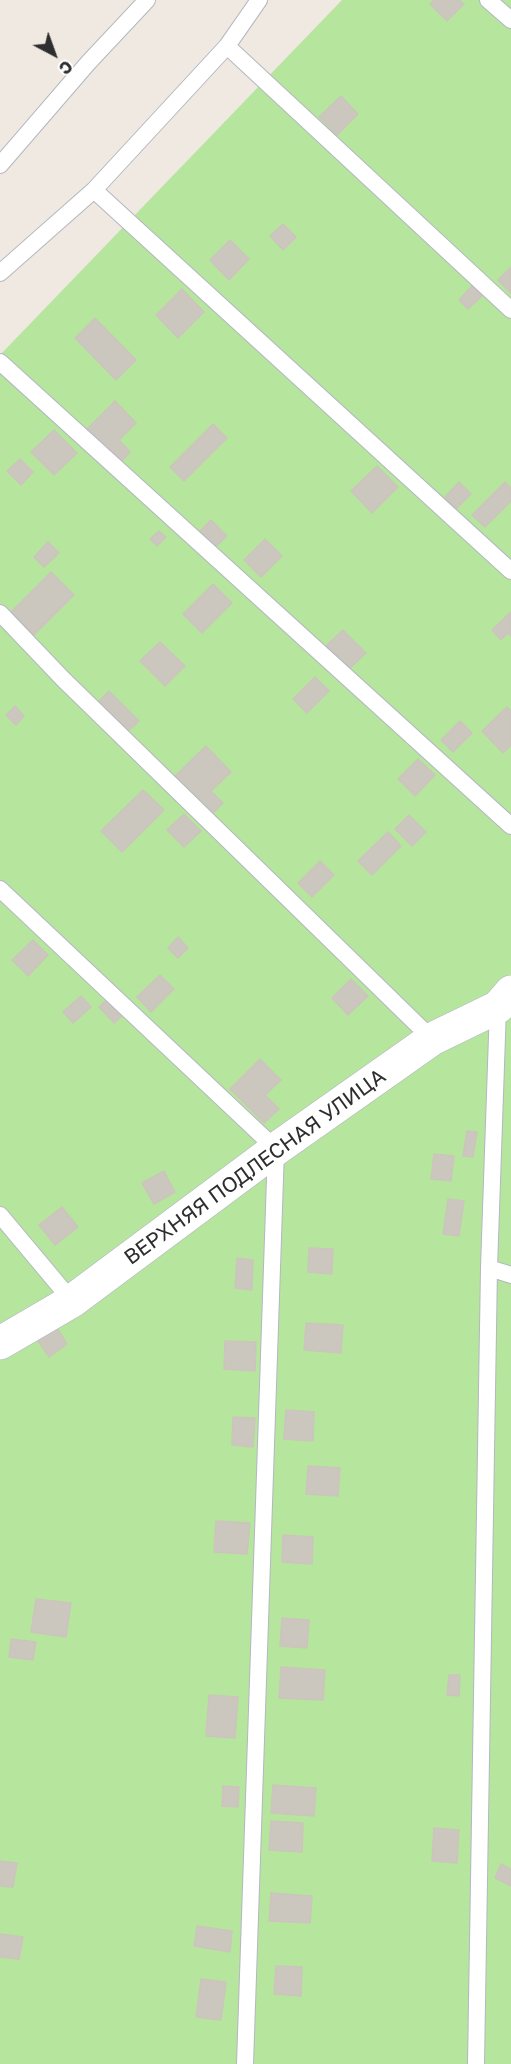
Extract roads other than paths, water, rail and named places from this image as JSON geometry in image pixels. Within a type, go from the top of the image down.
[{"type":"street","name":"ВЕРХНЯЯ ПОДЛЕСНАЯ УЛИЦА","points":[[0,1343],[72,1300],[276,1149],[432,1039],[504,999]]},
{"type":"lane","points":[[0,165],[88,63],[147,0]]},
{"type":"lane","points":[[0,273],[94,190],[227,46],[259,0]]},
{"type":"lane","points":[[488,0],[511,20]]},
{"type":"lane","points":[[227,46],[511,310]]},
{"type":"lane","points":[[94,190],[511,571]]},
{"type":"lane","points":[[0,362],[511,826]]},
{"type":"lane","points":[[0,613],[63,679],[432,1039]]},
{"type":"lane","points":[[0,889],[276,1149],[245,2064]]},
{"type":"lane","points":[[476,2064],[489,1268],[504,999]]},
{"type":"lane","points":[[0,1215],[72,1300]]},
{"type":"lane","points":[[489,1268],[511,1275]]}]
